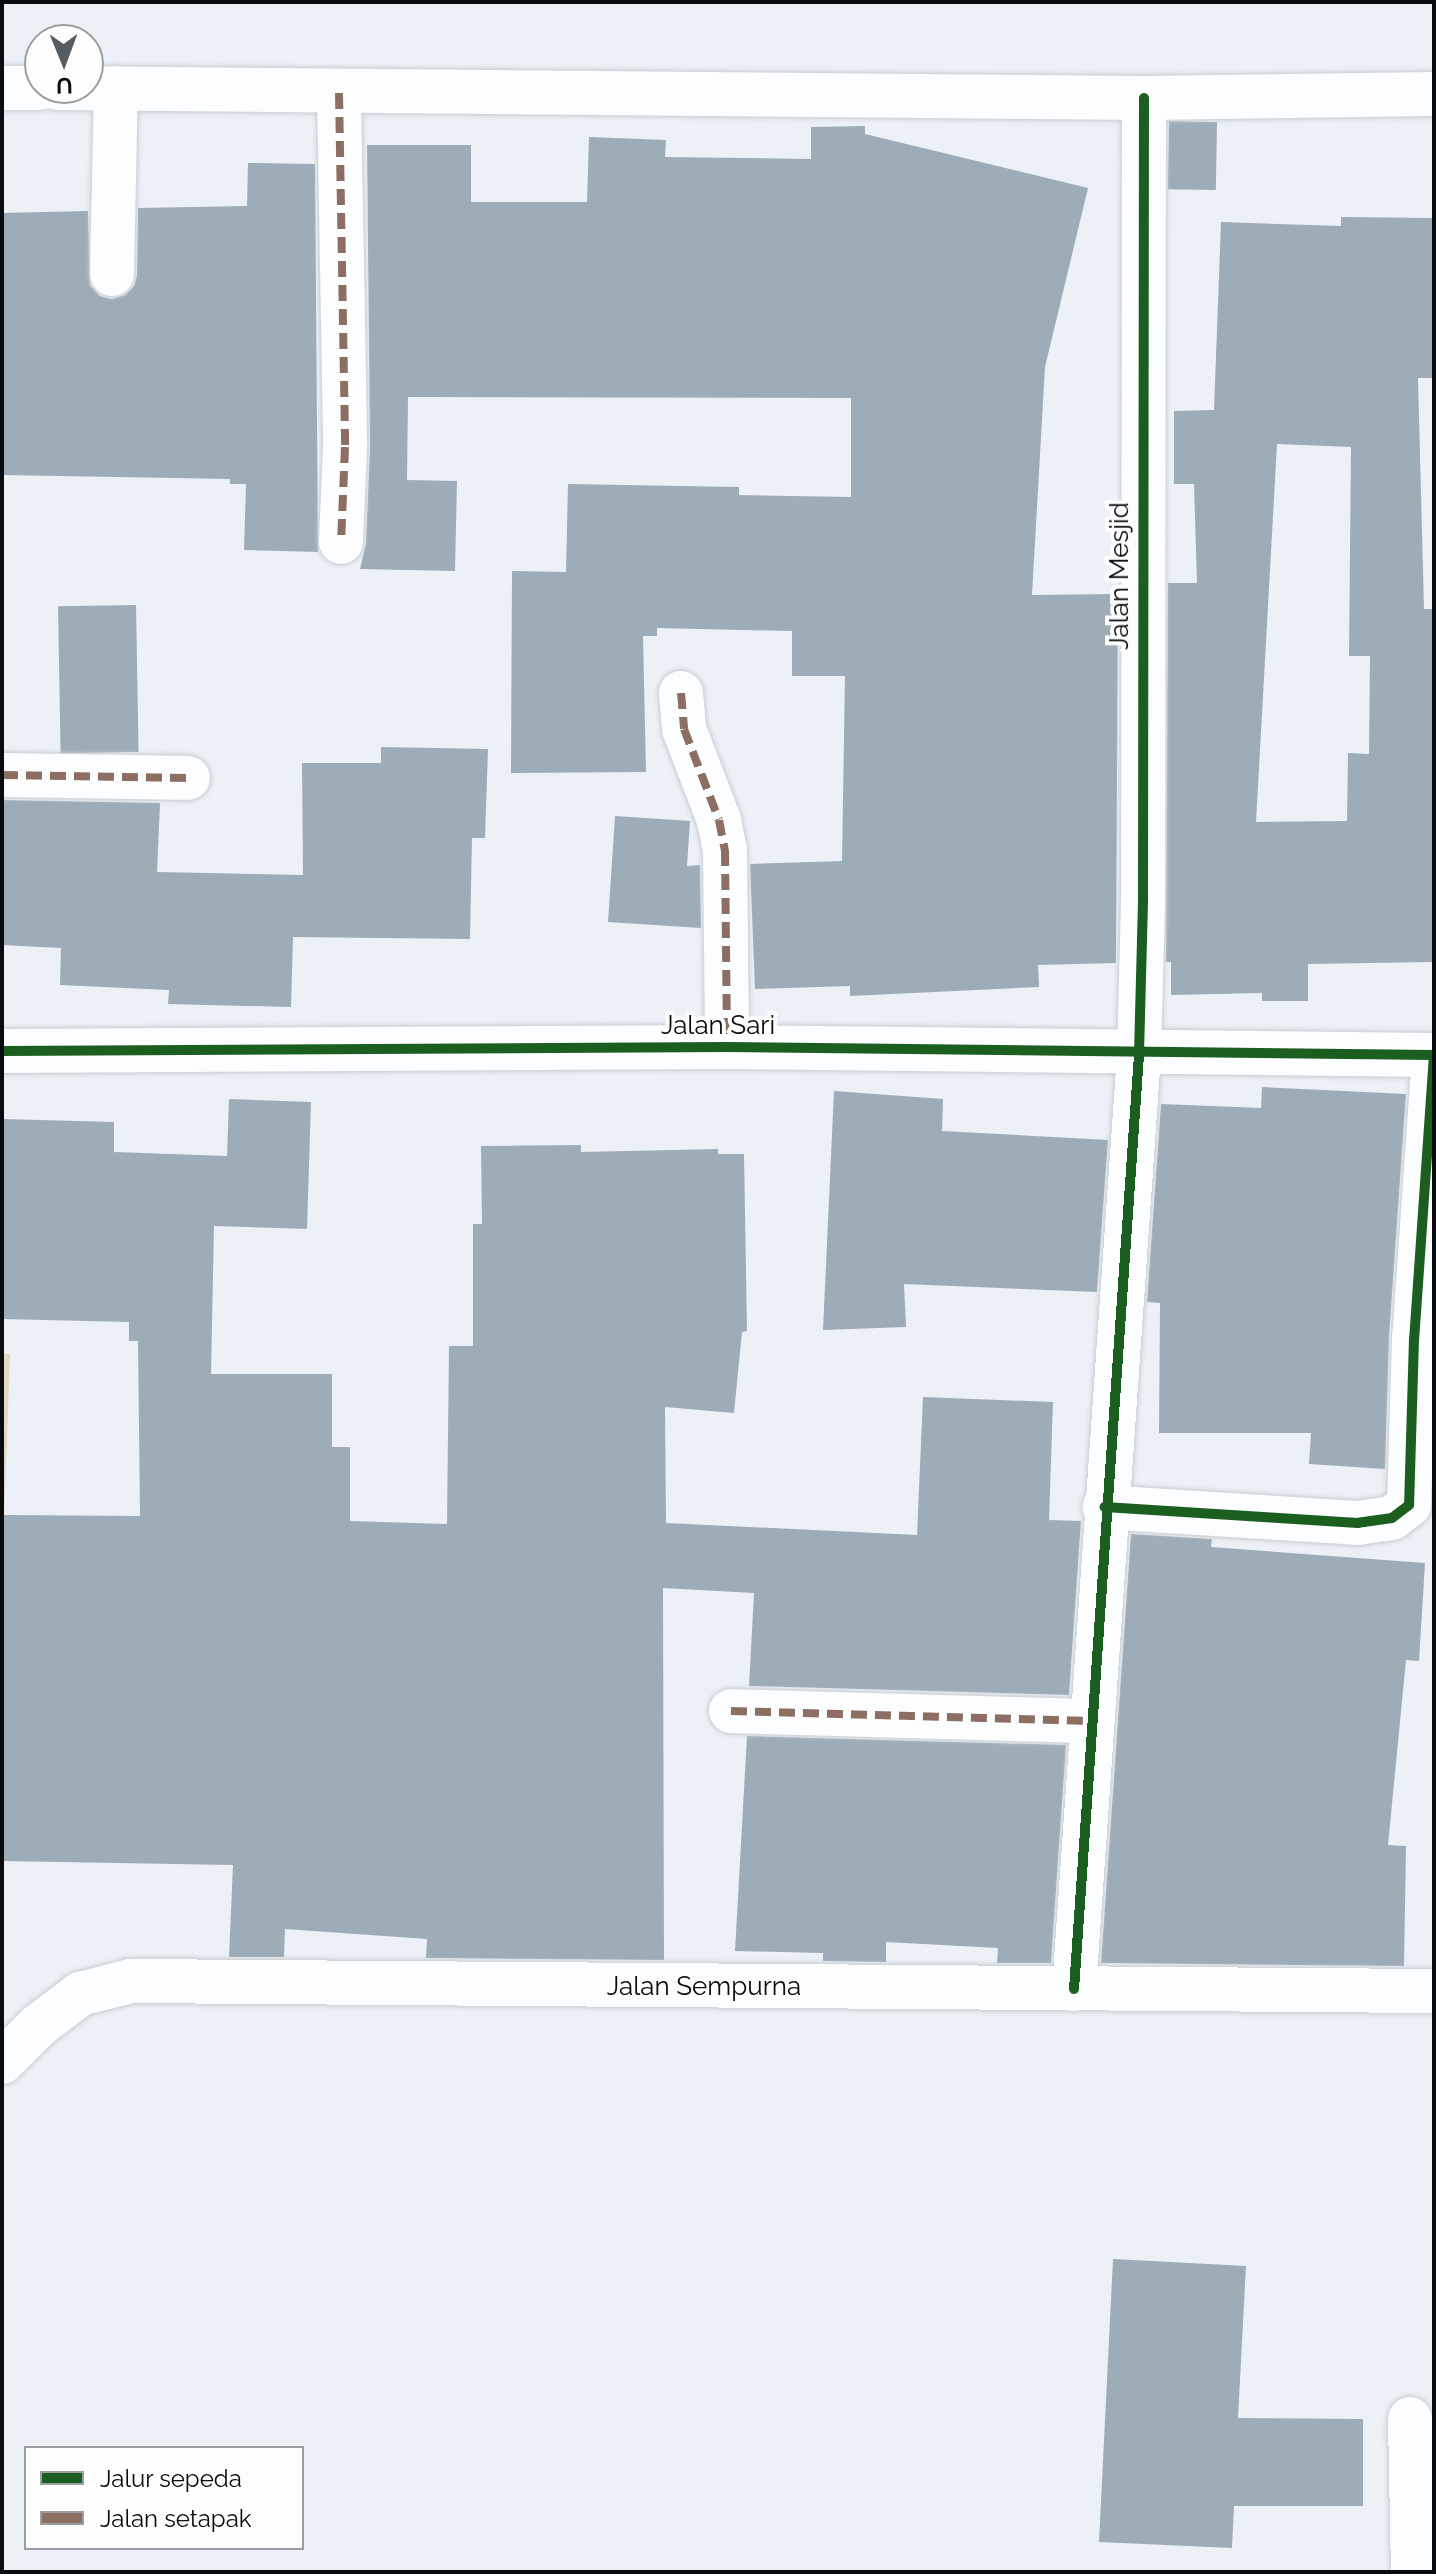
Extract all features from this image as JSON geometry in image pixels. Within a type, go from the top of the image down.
[{"type":"street","points":[[2,88],[24,88]]},
{"type":"street","points":[[104,88],[339,93],[1144,98],[1434,94]]},
{"type":"street","points":[[112,274],[116,88]]},
{"type":"street","points":[[339,93],[345,447],[341,542]]},
{"type":"street","name":"Jalan Mesjid","points":[[1074,1989],[1105,1507],[1139,1054],[1143,902],[1144,98]]},
{"type":"street","points":[[681,693],[684,729],[719,820],[725,850],[727,1047]]},
{"type":"street","points":[[2,775],[188,778]]},
{"type":"street","name":"Jalan Sari","points":[[2,1051],[727,1047],[1434,1055]]},
{"type":"street","points":[[1105,1507],[1358,1523],[1392,1518],[1409,1505],[1414,1339],[1434,1055]]},
{"type":"street","points":[[731,1711],[1091,1721]]},
{"type":"street","name":"Jalan Sempurna","points":[[2,2062],[38,2026],[80,1994],[131,1981],[1434,1991]]},
{"type":"street","points":[[1410,2419],[1413,2572]]},
{"type":"shaded area","points":[[2,1353],[10,1354],[2,1574]]},
{"type":"building","points":[[1169,121],[1217,122],[1216,190],[1168,189]]},
{"type":"building","points":[[865,126],[865,134],[1088,188],[1045,367],[1032,595],[1118,594],[1116,963],[1038,965],[1039,987],[850,996],[850,986],[755,989],[750,864],[842,861],[845,676],[792,676],[792,631],[657,628],[657,636],[643,636],[646,772],[511,773],[512,571],[566,572],[568,484],[739,487],[739,495],[851,497],[851,398],[408,397],[407,480],[457,481],[455,571],[360,569],[366,543],[370,448],[367,145],[471,145],[471,202],[587,202],[589,137],[666,140],[665,157],[811,159],[811,127]]},
{"type":"building","points":[[248,163],[315,164],[318,552],[244,550],[246,484],[230,484],[230,479],[2,475],[2,213],[88,211],[90,285],[100,296],[112,299],[125,295],[134,286],[137,275],[138,208],[247,206]]},
{"type":"building","points":[[1341,217],[1434,218],[1434,378],[1418,378],[1424,609],[1434,609],[1434,962],[1308,964],[1308,1001],[1262,1001],[1262,993],[1171,995],[1171,962],[1166,962],[1168,583],[1197,583],[1194,484],[1174,484],[1174,411],[1214,410],[1221,222],[1341,226]],"holes":[[[1277,444],[1351,447],[1349,656],[1370,656],[1369,754],[1348,753],[1347,821],[1256,822]]]},
{"type":"building","points":[[136,605],[139,752],[61,753],[58,606]]},
{"type":"building","points":[[381,747],[488,749],[485,838],[472,838],[470,939],[293,937],[291,1007],[168,1004],[169,990],[60,985],[61,948],[2,945],[2,800],[160,803],[157,872],[303,875],[302,763],[381,763]]},
{"type":"building","points":[[615,816],[690,821],[687,866],[700,865],[701,928],[608,922]]},
{"type":"building","points":[[1262,1087],[1406,1094],[1389,1337],[1385,1469],[1309,1464],[1311,1433],[1159,1433],[1160,1303],[1147,1302],[1161,1104],[1261,1108]]},
{"type":"building","points":[[834,1091],[943,1099],[942,1131],[1108,1140],[1097,1292],[904,1284],[906,1327],[823,1330]]},
{"type":"building","points":[[229,1099],[311,1102],[307,1229],[214,1226],[211,1374],[332,1374],[332,1447],[350,1447],[350,1521],[447,1524],[449,1346],[473,1346],[473,1224],[482,1224],[481,1146],[581,1145],[581,1152],[718,1149],[718,1154],[744,1154],[747,1331],[742,1332],[734,1413],[665,1407],[666,1523],[917,1535],[923,1397],[1053,1402],[1049,1520],[1081,1521],[1069,1695],[749,1686],[754,1593],[663,1588],[664,1960],[426,1958],[427,1939],[285,1929],[284,1957],[229,1957],[233,1865],[2,1861],[4,1515],[140,1516],[138,1341],[129,1341],[129,1322],[2,1319],[3,1119],[114,1122],[114,1152],[227,1156]]},
{"type":"building","points":[[1131,1534],[1212,1539],[1211,1547],[1425,1563],[1419,1661],[1406,1660],[1388,1845],[1406,1846],[1404,1966],[1101,1963]]},
{"type":"building","points":[[747,1736],[1066,1745],[1051,1963],[997,1963],[998,1948],[886,1942],[886,1962],[823,1961],[823,1953],[735,1951]]},
{"type":"building","points":[[1113,2259],[1246,2266],[1238,2418],[1363,2419],[1363,2506],[1234,2506],[1232,2548],[1099,2542]]},
{"type":"marked path","points":[[339,93],[345,447],[341,542]]},
{"type":"marked path","points":[[681,693],[684,729],[719,820],[725,850],[727,1047]]},
{"type":"marked path","points":[[2,775],[188,778]]},
{"type":"marked path","points":[[731,1711],[1091,1721]]},
{"type":"cycle path","points":[[1074,1989],[1139,1054],[1143,902],[1144,98]]},
{"type":"cycle path","points":[[2,1051],[727,1047],[1434,1055],[1414,1339],[1409,1505],[1392,1518],[1358,1523],[1105,1507]]}]
